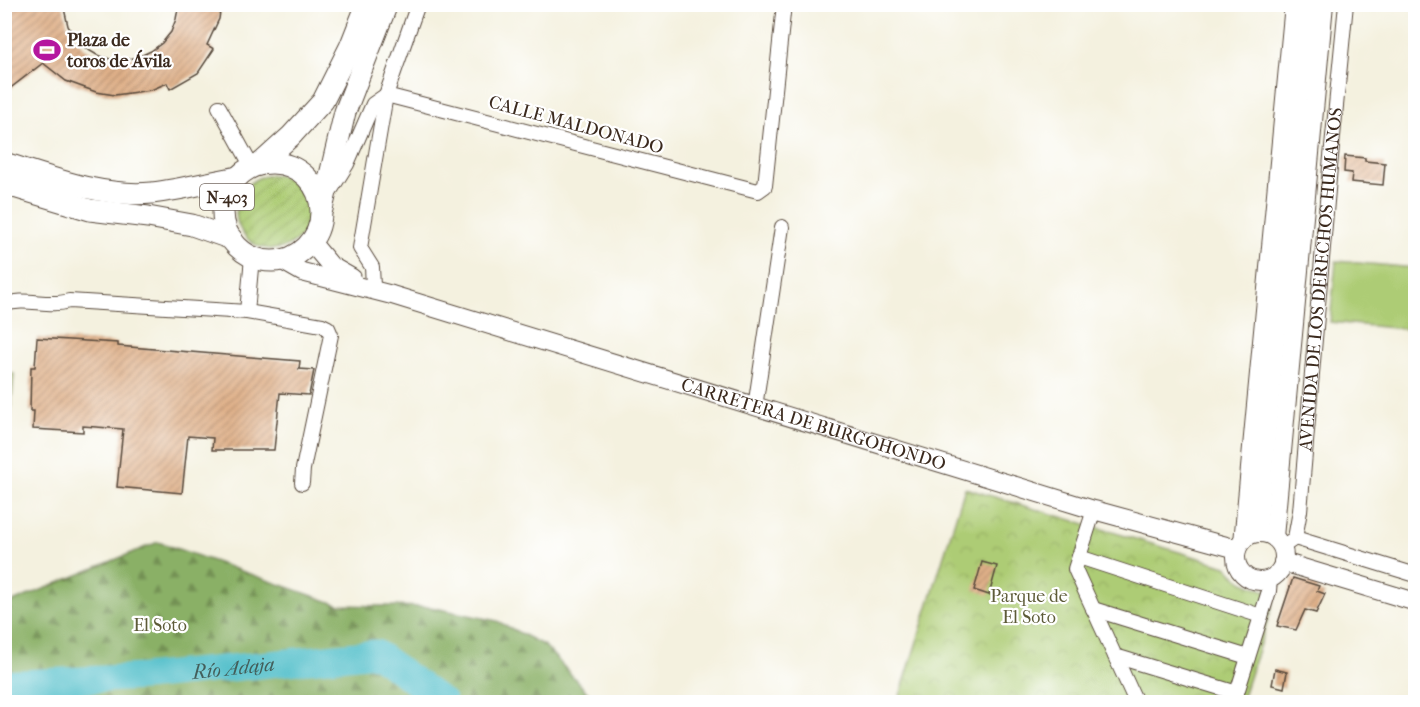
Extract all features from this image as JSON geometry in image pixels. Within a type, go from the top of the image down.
[{"type":"highway","name":"N-403","points":[[232,239],[225,224],[224,207],[228,191],[291,136],[323,101],[350,47],[367,4]]},
{"type":"highway","points":[[4,184],[90,210],[192,225],[232,239],[252,257],[266,261],[281,260],[303,250],[311,242],[318,228],[345,112],[387,4]]},
{"type":"highway","points":[[4,163],[88,188],[124,193],[151,193],[250,170]]},
{"type":"highway","name":"N-403","points":[[250,170],[275,163],[291,167],[305,176],[315,188],[322,208]]},
{"type":"main road","points":[[1307,4],[1278,544],[1280,570],[1270,579],[1260,581],[1246,577],[1237,564],[1239,546],[1245,538],[1278,544],[1386,593],[1416,602]]},
{"type":"main road","name":"AVENIDA DE LOS DERECHOS HUMANOS","points":[[1278,544],[1324,4]]},
{"type":"main road","name":"CARRETERA DE BURGOHONDO","points":[[311,242],[331,266],[392,295]]},
{"type":"main road","name":"CARRETERA DE BURGOHONDO","points":[[281,260],[302,272],[392,295],[1094,510],[1239,546]]},
{"type":"street","points":[[373,286],[372,267],[360,248],[386,94],[418,4]]},
{"type":"street","name":"CALLE MALDONADO","points":[[386,94],[758,191],[765,186],[784,4]]},
{"type":"street","points":[[1239,546],[1292,4]]},
{"type":"street","name":"AVENIDA DE LOS DERECHOS HUMANOS","points":[[1278,544],[1300,511],[1346,4]]},
{"type":"street","points":[[322,208],[346,164],[373,104],[386,94]]},
{"type":"street","points":[[219,107],[250,170]]},
{"type":"street","points":[[755,407],[782,227]]},
{"type":"street","points":[[247,312],[252,257]]},
{"type":"street","points":[[4,294],[60,298],[69,302]]},
{"type":"street","points":[[4,305],[15,302],[60,304],[69,302],[247,312],[328,328],[331,335],[302,483]]},
{"type":"street","points":[[1094,510],[1075,569],[1136,702]]},
{"type":"street","points":[[1278,544],[1416,575]]},
{"type":"street","points":[[1079,557],[1261,616]]},
{"type":"street","points":[[1115,656],[1236,698],[1269,591],[1270,579]]},
{"type":"street","points":[[1093,609],[1248,657]]},
{"type":"green space","points":[[273,175],[294,181],[304,191],[310,212],[304,233],[294,243],[273,249],[252,243],[242,233],[236,212],[242,191],[252,181]]},
{"type":"green space","points":[[1336,261],[1415,268],[1415,330],[1330,322]]},
{"type":"green space","points":[[4,373],[14,374],[5,485]]},
{"type":"green space","name":"Parque de El Soto","points":[[965,488],[1226,566],[1241,581],[1266,591],[1273,584],[1280,583],[1241,702],[898,702]]},
{"type":"green space","name":"El Soto","points":[[158,542],[339,605],[430,607],[497,621],[545,646],[596,702],[5,702],[5,605]]},
{"type":"building","name":"Plaza de toros de Ávila","points":[[4,4],[63,4],[68,26],[85,48],[110,59],[124,60],[138,57],[162,43],[171,32],[179,4],[221,4],[219,19],[207,45],[214,49],[198,73],[170,89],[167,83],[151,90],[115,95],[96,92],[66,81],[43,63],[4,93]]},
{"type":"building","points":[[1345,156],[1385,163],[1383,185],[1351,182],[1352,173],[1344,172]]},
{"type":"building","points":[[37,338],[118,343],[118,346],[300,361],[299,369],[314,370],[309,395],[280,393],[274,450],[212,450],[213,438],[188,436],[182,493],[117,487],[123,429],[83,426],[83,432],[33,429],[34,411],[30,411],[31,367],[35,367]]},
{"type":"building","points":[[982,562],[997,566],[989,595],[974,590]]},
{"type":"building","points":[[1293,578],[1319,586],[1317,591],[1325,594],[1316,613],[1305,610],[1296,630],[1277,626]]},
{"type":"building","points":[[1275,669],[1287,672],[1284,688],[1272,685]]},
{"type":"waterway","name":"Río Adaja","points":[[4,684],[144,677],[376,653],[443,702]]},
{"type":"place","name":"Plaza de toros de Ávila","points":[[47,50]]}]
